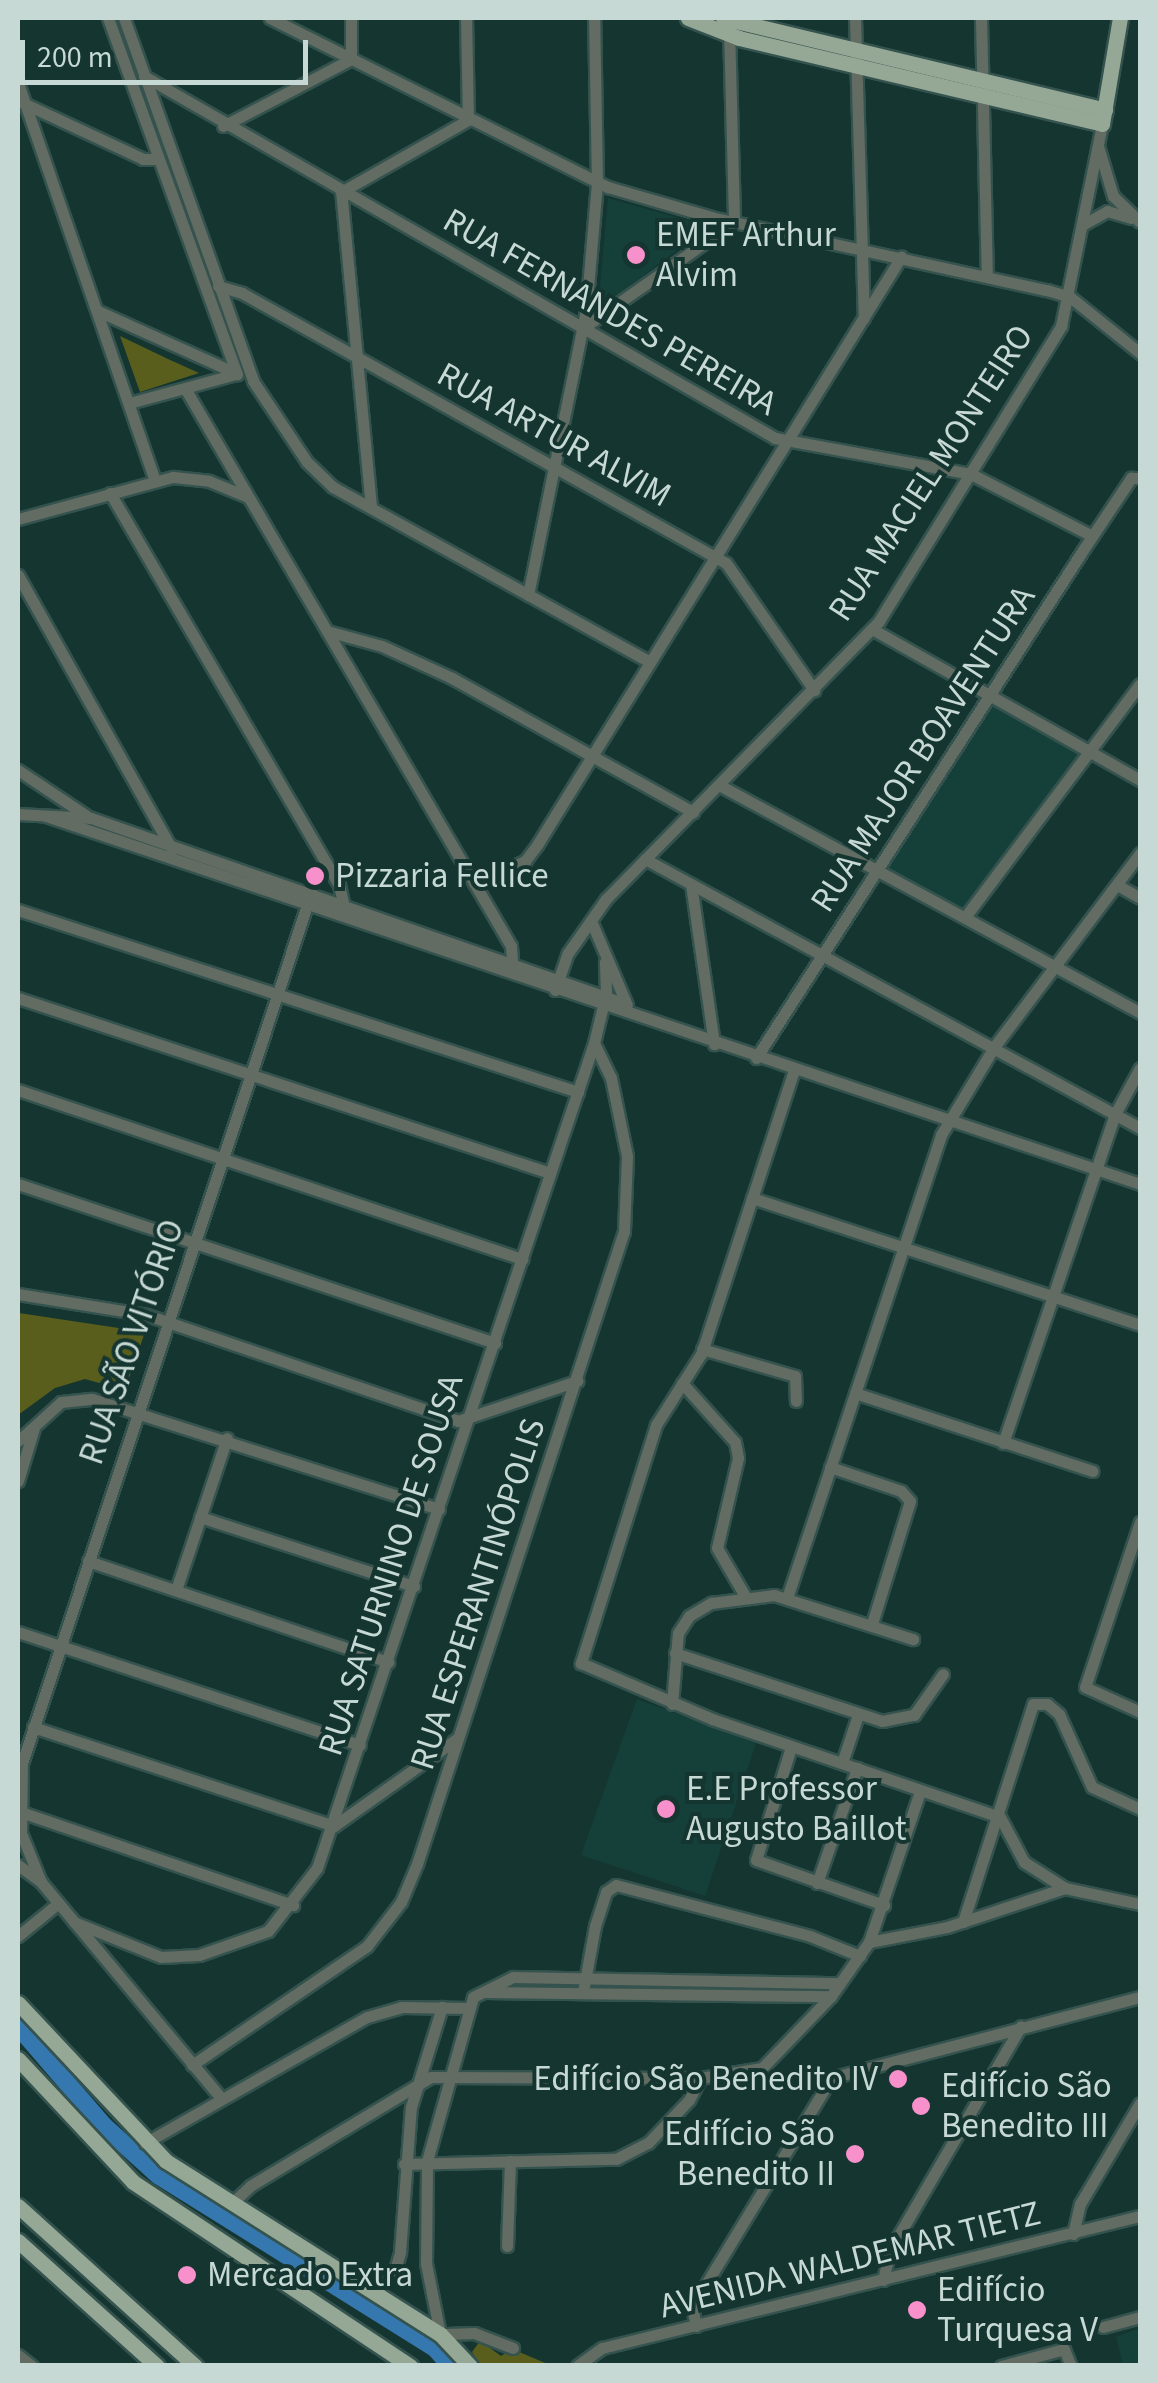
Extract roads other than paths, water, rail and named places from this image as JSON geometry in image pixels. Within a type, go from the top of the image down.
[{"type":"main road","points":[[688,18],[727,22],[856,59],[1103,117]]},
{"type":"main road","name":"RUA MACIEL MONTEIRO","points":[[1103,117],[1120,18]]},
{"type":"main road","points":[[18,2003],[145,2143],[231,2204],[440,2334],[470,2366]]},
{"type":"main road","points":[[18,2060],[133,2182],[410,2366]]},
{"type":"main road","points":[[18,2206],[195,2366]]},
{"type":"main road","points":[[18,2242],[156,2366]]},
{"type":"street","points":[[124,18],[252,374],[315,471],[371,508],[650,662]]},
{"type":"street","points":[[270,18],[598,183],[734,222],[988,276],[1070,298],[1140,352]]},
{"type":"street","points":[[351,18],[351,59]]},
{"type":"street","points":[[466,18],[468,120]]},
{"type":"street","points":[[528,594],[583,328],[598,183],[594,18]]},
{"type":"street","points":[[855,18],[864,318]]},
{"type":"street","points":[[981,18],[988,276]]},
{"type":"street","points":[[106,19],[237,374]]},
{"type":"street","points":[[727,22],[734,222]]},
{"type":"street","points":[[122,54],[130,59],[136,52]]},
{"type":"street","points":[[224,126],[351,59]]},
{"type":"street","points":[[130,78],[144,75]]},
{"type":"street","name":"RUA FERNANDES PEREIRA","points":[[144,75],[224,126],[788,441],[971,474],[1092,536]]},
{"type":"street","points":[[18,83],[21,102],[155,480]]},
{"type":"street","points":[[155,106],[178,98]]},
{"type":"street","points":[[21,102],[142,159],[157,159]]},
{"type":"street","name":"RUA MACIEL MONTEIRO","points":[[555,990],[568,953],[645,858],[872,629],[971,474],[1061,326],[1070,298],[1103,117]]},
{"type":"street","points":[[371,508],[341,192],[468,120]]},
{"type":"street","points":[[1097,144],[1113,196],[1138,221]]},
{"type":"street","points":[[1082,224],[1107,211],[1138,221]]},
{"type":"street","points":[[583,328],[734,222]]},
{"type":"street","points":[[474,883],[528,858],[901,257]]},
{"type":"street","name":"RUA ARTUR ALVIM","points":[[218,286],[356,356],[716,557],[814,690]]},
{"type":"street","points":[[98,311],[237,374]]},
{"type":"street","points":[[129,403],[237,374],[252,374]]},
{"type":"street","points":[[186,390],[474,883],[512,960]]},
{"type":"street","name":"RUA MAJOR BOAVENTURA","points":[[756,1058],[1092,536],[1131,478],[1140,478]]},
{"type":"street","points":[[18,519],[155,480],[208,481],[248,497]]},
{"type":"street","points":[[110,493],[346,904],[344,919]]},
{"type":"street","points":[[18,575],[173,847],[170,861]]},
{"type":"street","points":[[872,629],[1140,780]]},
{"type":"street","points":[[326,631],[416,660],[693,812]]},
{"type":"street","points":[[965,917],[1140,684]]},
{"type":"street","points":[[18,770],[91,818],[308,900],[344,919],[604,1007],[629,1009]]},
{"type":"street","points":[[720,785],[1140,1013]]},
{"type":"street","points":[[18,814],[91,818]]},
{"type":"street","points":[[46,816],[170,861],[308,900],[346,904],[606,993],[629,1009],[714,1044],[1140,1184]]},
{"type":"street","points":[[787,1598],[948,1121],[994,1047],[1140,853]]},
{"type":"street","points":[[645,858],[1140,1128]]},
{"type":"street","points":[[691,884],[714,1044]]},
{"type":"street","points":[[1117,885],[1140,898]]},
{"type":"street","name":"RUA SÃO VITÓRIO","points":[[18,1811],[32,1726],[308,900]]},
{"type":"street","points":[[18,910],[278,991],[578,1092]]},
{"type":"street","points":[[591,921],[603,959],[629,1009]]},
{"type":"street","points":[[568,953],[581,948],[603,959]]},
{"type":"street","points":[[603,959],[604,1007]]},
{"type":"street","points":[[18,998],[550,1173]]},
{"type":"street","name":"RUA SATURNINO DE SOUSA","points":[[74,1922],[137,1950],[180,1957],[238,1946],[268,1931],[292,1905],[334,1826],[604,1007]]},
{"type":"street","name":"RUA ESPERANTINÓPOLIS","points":[[192,2065],[346,1962],[386,1925],[417,1864],[576,1381],[627,1207],[620,1113],[594,1044]]},
{"type":"street","points":[[1003,1443],[1115,1114],[1140,1068]]},
{"type":"street","points":[[794,1070],[702,1348],[656,1424],[581,1663],[672,1704],[1000,1817],[1024,1862],[1064,1888],[1140,1904]]},
{"type":"street","points":[[18,1090],[522,1259]]},
{"type":"street","points":[[18,1184],[495,1343]]},
{"type":"street","points":[[752,1198],[1140,1325]]},
{"type":"street","points":[[18,1294],[76,1299],[168,1323],[468,1422],[576,1381]]},
{"type":"street","points":[[702,1348],[795,1376],[796,1400]]},
{"type":"street","points":[[682,1383],[735,1442],[738,1458],[717,1548],[745,1596]]},
{"type":"street","points":[[855,1394],[1092,1470]]},
{"type":"street","points":[[18,1440],[61,1402],[79,1398],[138,1410],[439,1509]]},
{"type":"street","points":[[18,1480],[35,1424]]},
{"type":"street","points":[[176,1590],[227,1438]]},
{"type":"street","points":[[830,1467],[901,1492],[910,1501],[872,1624]]},
{"type":"street","points":[[200,1517],[414,1586]]},
{"type":"street","points":[[1140,1522],[1085,1680],[1091,1695],[1140,1712]]},
{"type":"street","points":[[88,1561],[388,1662]]},
{"type":"street","points":[[672,1704],[674,1653],[689,1616],[745,1596],[787,1598],[913,1639]]},
{"type":"street","points":[[18,1632],[360,1746]]},
{"type":"street","points":[[674,1653],[858,1714],[896,1722],[914,1715],[943,1674]]},
{"type":"street","points":[[963,1922],[1000,1817],[1024,1717],[1040,1702],[1059,1714],[1076,1764],[1092,1788],[1140,1809]]},
{"type":"street","points":[[842,1764],[858,1714]]},
{"type":"street","points":[[32,1726],[334,1826],[458,1738]]},
{"type":"street","points":[[791,1747],[756,1860],[884,1905]]},
{"type":"street","points":[[818,1883],[856,1768]]},
{"type":"street","points":[[231,2204],[419,2083],[449,2074],[700,2078],[752,2072],[774,2061],[831,1996],[869,1942],[920,1791]]},
{"type":"street","points":[[220,2097],[56,1905],[26,1852],[18,1811],[292,1905]]},
{"type":"street","points":[[18,1865],[40,1882]]},
{"type":"street","points":[[583,1992],[582,1977],[606,1892],[616,1885],[810,1936],[860,1956]]},
{"type":"street","points":[[869,1942],[963,1922],[1064,1888]]},
{"type":"street","points":[[18,1936],[56,1905]]},
{"type":"street","points":[[513,2348],[474,2333],[440,2334],[426,2263],[427,2160],[449,2074],[475,1999],[513,1977],[840,1983]]},
{"type":"street","points":[[145,2143],[367,2016],[402,2007],[442,2007],[475,1999],[583,1992],[831,1996]]},
{"type":"street","points":[[696,2326],[692,2307],[838,2073],[1140,1998]]},
{"type":"street","points":[[375,2293],[395,2270],[400,2252],[404,2164],[419,2083],[442,2007]]},
{"type":"street","points":[[883,2280],[890,2250],[1021,2026]]},
{"type":"street","points":[[404,2164],[427,2160],[601,2161],[632,2154],[689,2100],[700,2078]]},
{"type":"street","points":[[1073,2234],[1080,2204],[1140,2104]]},
{"type":"street","points":[[507,2246],[510,2161]]},
{"type":"street","name":"AVENIDA WALDEMAR TIETZ","points":[[577,2366],[602,2348],[1140,2216]]},
{"type":"street","points":[[1103,2327],[1140,2317]]},
{"type":"street","points":[[1001,2366],[1066,2350],[1072,2366]]},
{"type":"street","points":[[18,2355],[32,2366]]},
{"type":"waterway","points":[[18,2026],[104,2126],[158,2175],[436,2349],[451,2366]]},
{"type":"place","name":"EMEF Arthur Alvim","points":[[636,255]]},
{"type":"place","name":"Pizzaria Fellice","points":[[315,876]]},
{"type":"place","name":"E.E Professor Augusto Baillot","points":[[666,1809]]},
{"type":"place","name":"Edifício São Benedito IV","points":[[898,2079]]},
{"type":"place","name":"Edifício São Benedito III","points":[[921,2106]]},
{"type":"place","name":"Edifício São Benedito II","points":[[855,2154]]},
{"type":"place","name":"Mercado Extra","points":[[187,2275]]},
{"type":"place","name":"Edifício Turquesa V","points":[[917,2310]]}]
